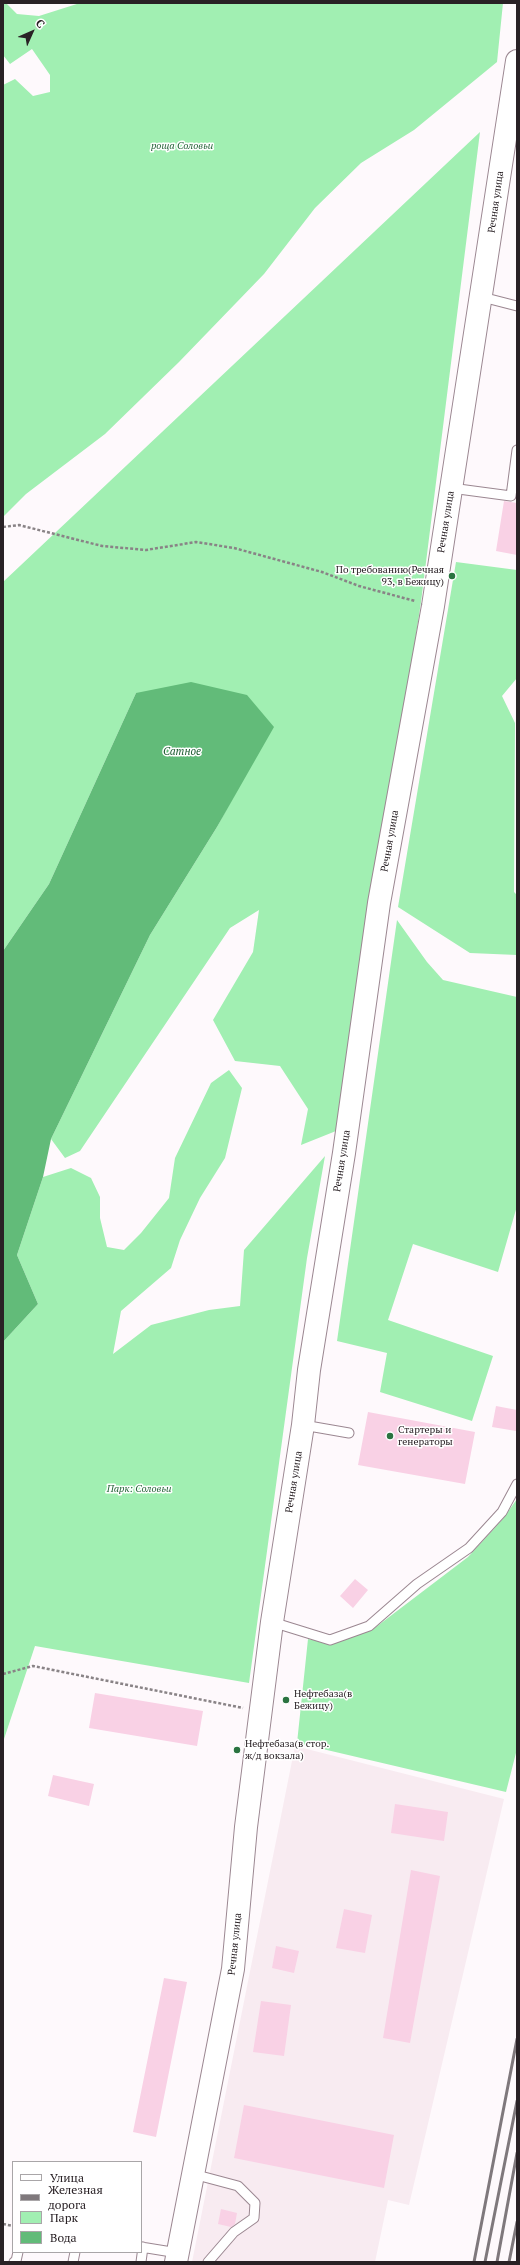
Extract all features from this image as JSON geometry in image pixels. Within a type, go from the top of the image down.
[{"type":"main road","name":"Речная улица","points":[[177,2258],[233,1969],[246,1827],[272,1622],[303,1425],[309,1370],[344,1153],[379,903],[433,606],[482,297],[517,61]]},
{"type":"lane","points":[[482,297],[517,306]]},
{"type":"lane","points":[[451,488],[511,496],[517,450]]},
{"type":"lane","points":[[303,1425],[349,1433]]},
{"type":"lane","points":[[272,1622],[330,1640],[368,1626],[417,1584],[469,1548],[502,1512],[517,1484]]},
{"type":"lane","points":[[193,2174],[238,2186],[255,2203],[254,2218],[234,2232],[208,2262]]},
{"type":"lane","points":[[142,2247],[177,2258]]},
{"type":"lane","points":[[14,2262],[16,2261],[18,2253]]},
{"type":"path","points":[[3,527],[19,524],[102,546],[146,550],[196,542],[234,548],[433,606]]},
{"type":"path","points":[[3,1674],[33,1666],[261,1711]]},
{"type":"shaded area","points":[[295,1746],[504,1799],[409,2205],[388,2200],[375,2262],[192,2262]]},
{"type":"green space","name":"роща Соловьи","points":[[3,3],[6,3],[17,14],[39,16],[80,3],[503,3],[497,62],[414,130],[361,163],[315,208],[264,274],[179,362],[105,434],[26,494],[3,517],[3,85],[15,79],[33,96],[50,92],[50,75],[32,49],[10,64],[3,55]]},
{"type":"green space","points":[[480,132],[421,602],[341,1129],[301,1145],[308,1109],[280,1066],[235,1061],[213,1020],[253,952],[259,910],[230,928],[80,1151],[65,1158],[51,1139],[150,935],[217,827],[236,792],[136,693],[49,884],[3,951],[3,582]]},
{"type":"green space","points":[[456,562],[517,570],[517,678],[502,696],[515,723],[514,892],[517,895],[517,955],[470,953],[398,907]]},
{"type":"green space","points":[[397,920],[427,962],[443,980],[517,997],[517,1206],[498,1272],[413,1244],[388,1320],[493,1356],[472,1421],[380,1392],[387,1353],[337,1341]]},
{"type":"green space","name":"Парк: Соловьи","points":[[229,1070],[242,1088],[225,1158],[200,1198],[180,1240],[171,1268],[121,1311],[113,1354],[151,1325],[209,1310],[240,1306],[244,1250],[325,1156],[307,1258],[249,1683],[35,1646],[3,1742],[3,1342],[38,1304],[17,1255],[43,1177],[71,1168],[91,1178],[100,1197],[100,1218],[107,1247],[124,1250],[141,1233],[169,1198],[175,1158],[211,1083]]},
{"type":"green space","points":[[517,1499],[517,1749],[506,1792],[297,1743],[308,1639],[329,1643],[372,1630],[468,1557],[502,1520]]},
{"type":"water","name":"Сатное","points":[[191,682],[247,695],[274,727],[217,827],[150,935],[51,1139],[43,1177],[17,1255],[38,1304],[3,1342],[3,951],[49,884],[136,693]]},
{"type":"building","points":[[504,501],[517,503],[517,555],[496,551]]},
{"type":"building","points":[[496,1406],[517,1410],[516,1431],[492,1427]]},
{"type":"building","points":[[368,1412],[475,1432],[465,1484],[358,1465]]},
{"type":"building","points":[[355,1579],[368,1590],[353,1608],[340,1596]]},
{"type":"building","points":[[95,1693],[203,1711],[197,1746],[89,1728]]},
{"type":"building","points":[[53,1775],[94,1784],[89,1806],[48,1796]]},
{"type":"building","points":[[395,1804],[448,1812],[444,1841],[391,1833]]},
{"type":"building","points":[[411,1870],[440,1876],[410,2043],[383,2038]]},
{"type":"building","points":[[344,1909],[372,1915],[365,1953],[336,1948]]},
{"type":"building","points":[[276,1946],[299,1951],[294,1973],[272,1968]]},
{"type":"building","points":[[164,1978],[187,1982],[156,2137],[133,2132]]},
{"type":"building","points":[[261,2001],[291,2005],[284,2056],[253,2052]]},
{"type":"building","points":[[244,2105],[394,2135],[384,2188],[234,2158]]},
{"type":"building","points":[[221,2209],[237,2213],[235,2224],[231,2227],[218,2224]]},
{"type":"railway","points":[[474,2262],[517,2039]]},
{"type":"railway","points":[[485,2262],[517,2101]]},
{"type":"railway","points":[[497,2262],[517,2153]]},
{"type":"railway","points":[[509,2262],[517,2222]]},
{"type":"place","name":"По требованию(Речная 93, в Бежицу)","points":[[452,576]]},
{"type":"place","name":"Стартеры и генераторы","points":[[390,1436]]},
{"type":"place","name":"Нефтебаза(в Бежицу)","points":[[286,1700]]},
{"type":"place","name":"Нефтебаза(в стор. ж/д вокзала)","points":[[237,1750]]}]
